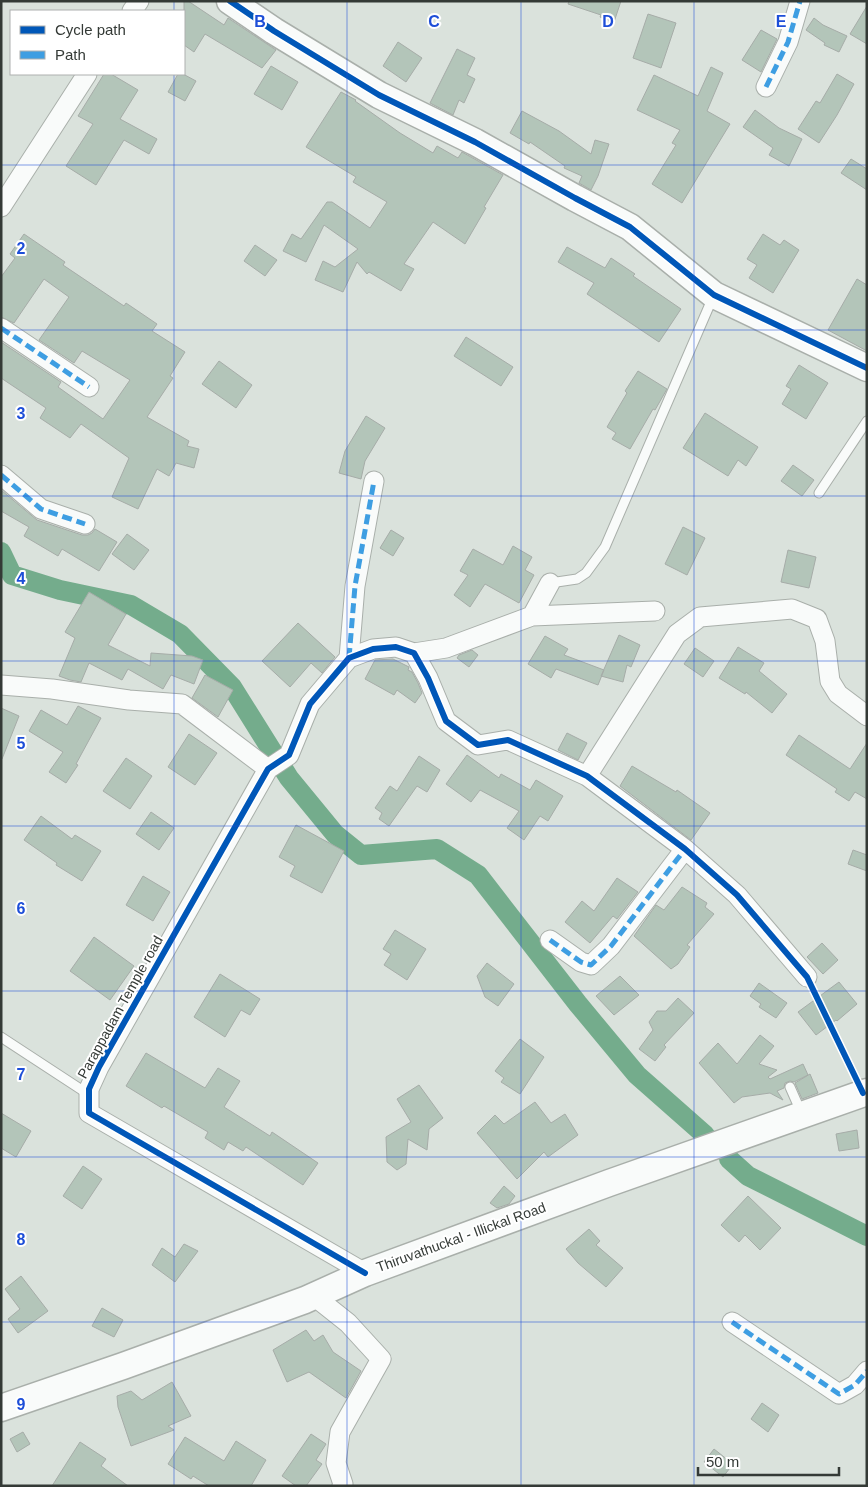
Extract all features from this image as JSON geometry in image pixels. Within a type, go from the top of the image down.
[{"type":"main road","points":[[230,1],[274,31],[379,95],[475,142],[630,227],[714,295],[866,366]]},
{"type":"main road","name":"Thiruvathuckal - Illickal Road","points":[[1,1408],[123,1366],[314,1296],[365,1273],[609,1183],[867,1092]]},
{"type":"street","points":[[766,87],[788,42],[800,1]]},
{"type":"street","points":[[1,207],[86,75]]},
{"type":"street","points":[[1,328],[89,387]]},
{"type":"street","points":[[1,475],[41,509],[85,524]]},
{"type":"street","points":[[349,658],[355,586],[374,481]]},
{"type":"street","points":[[532,616],[550,582]]},
{"type":"street","points":[[587,776],[677,634],[700,617],[792,609],[817,619],[825,641],[830,681],[838,694],[867,716]]},
{"type":"street","points":[[1,685],[52,689],[129,700],[182,704],[269,767],[289,755],[310,704],[349,658],[373,649],[396,647],[414,653],[446,648],[532,616],[655,611]]},
{"type":"street","points":[[414,653],[428,678],[446,721],[478,745],[508,740],[587,776],[685,849],[737,895],[807,977]]},
{"type":"street","name":"Parappadam Temple road","points":[[269,767],[99,1067],[88,1089],[89,1113],[365,1273]]},
{"type":"street","points":[[550,940],[581,962],[591,965],[611,946],[685,849]]},
{"type":"street","points":[[314,1296],[348,1323],[381,1359],[340,1432],[336,1463],[342,1486]]},
{"type":"street","points":[[732,1322],[838,1394],[855,1385],[867,1371]]},
{"type":"lane","points":[[550,582],[577,579],[586,573],[605,547],[714,295]]},
{"type":"lane","points":[[819,493],[867,421]]},
{"type":"lane","points":[[1,1038],[88,1094]]},
{"type":"lane","points":[[790,1087],[802,1114]]},
{"type":"building","points":[[184,1],[188,1],[224,25],[228,18],[276,50],[262,68],[205,34],[194,52],[185,46]]},
{"type":"building","points":[[569,1],[621,1],[614,22],[600,17],[601,15],[568,4]]},
{"type":"building","points":[[867,6],[867,44],[850,34]]},
{"type":"building","points":[[648,14],[676,23],[661,68],[633,58]]},
{"type":"building","points":[[814,18],[823,25],[847,36],[839,52],[824,45],[825,43],[806,30]]},
{"type":"building","points":[[761,30],[777,39],[761,72],[742,60]]},
{"type":"building","points":[[398,42],[422,58],[406,82],[383,66]]},
{"type":"building","points":[[457,49],[475,58],[467,75],[475,79],[464,103],[459,100],[453,115],[430,103]]},
{"type":"building","points":[[271,66],[298,82],[282,110],[254,94]]},
{"type":"building","points":[[711,67],[723,73],[707,111],[730,124],[682,203],[652,184],[676,145],[672,143],[680,130],[637,110],[654,75],[698,96]]},
{"type":"building","points":[[837,74],[854,84],[819,143],[798,129],[816,101],[820,103]]},
{"type":"building","points":[[103,75],[113,75],[138,90],[120,119],[157,139],[149,154],[124,140],[96,185],[66,166],[93,124],[78,116]]},
{"type":"building","points":[[177,75],[185,75],[196,81],[185,101],[168,92]]},
{"type":"building","points":[[341,92],[356,100],[400,133],[433,153],[437,146],[458,158],[462,152],[503,175],[465,244],[433,222],[404,264],[414,269],[401,291],[369,272],[367,274],[357,262],[343,292],[315,280],[323,261],[335,267],[358,249],[324,225],[306,262],[283,251],[292,234],[301,239],[327,202],[332,202],[370,228],[387,202],[353,182],[356,177],[306,147]]},
{"type":"building","points":[[755,110],[779,128],[802,139],[789,166],[769,155],[773,148],[743,127]]},
{"type":"building","points":[[522,111],[559,131],[591,154],[595,140],[609,144],[591,190],[579,183],[582,176],[564,168],[565,166],[530,142],[529,144],[510,133]]},
{"type":"building","points":[[851,159],[867,169],[867,190],[841,173]]},
{"type":"building","points":[[24,234],[65,262],[63,265],[124,306],[126,303],[157,324],[152,331],[185,352],[170,376],[173,378],[147,417],[189,441],[187,446],[199,449],[194,468],[176,463],[169,476],[157,469],[138,509],[112,497],[129,458],[81,424],[70,438],[40,418],[46,408],[1,378],[1,342],[61,382],[58,387],[103,419],[130,380],[82,351],[74,363],[39,340],[69,297],[44,279],[14,323],[1,317],[1,277],[15,258],[10,254]]},
{"type":"building","points":[[763,234],[780,245],[784,240],[799,250],[773,293],[749,278],[757,265],[747,259]]},
{"type":"building","points":[[255,245],[277,260],[265,276],[244,261]]},
{"type":"building","points":[[567,247],[605,268],[611,258],[635,274],[633,276],[681,309],[659,342],[587,294],[594,283],[558,262]]},
{"type":"building","points":[[857,279],[867,285],[867,351],[828,330]]},
{"type":"building","points":[[466,337],[513,367],[501,386],[454,356]]},
{"type":"building","points":[[219,361],[252,385],[236,408],[202,384]]},
{"type":"building","points":[[799,365],[828,383],[806,419],[782,404],[791,389],[786,386]]},
{"type":"building","points":[[638,371],[667,389],[630,449],[612,439],[616,433],[607,427],[627,393],[625,391]]},
{"type":"building","points":[[705,413],[758,447],[746,466],[738,460],[728,476],[683,448]]},
{"type":"building","points":[[366,416],[385,428],[365,461],[361,479],[339,473],[345,451]]},
{"type":"building","points":[[793,465],[814,480],[802,496],[781,481]]},
{"type":"building","points":[[1,490],[37,520],[82,535],[88,535],[95,529],[117,542],[99,571],[62,549],[58,556],[24,536],[29,527],[1,511]]},
{"type":"building","points":[[683,527],[705,538],[687,575],[665,564]]},
{"type":"building","points":[[391,530],[404,538],[393,556],[380,548]]},
{"type":"building","points":[[127,534],[149,550],[134,570],[112,554]]},
{"type":"building","points":[[513,546],[532,557],[525,570],[534,575],[519,603],[485,584],[470,607],[454,595],[468,575],[460,571],[473,549],[503,565]]},
{"type":"building","points":[[788,550],[816,557],[809,588],[781,582]]},
{"type":"building","points":[[89,592],[126,614],[108,645],[150,666],[151,653],[192,656],[203,660],[194,684],[171,675],[163,689],[128,669],[122,680],[89,663],[81,682],[59,676],[75,638],[65,632]]},
{"type":"building","points":[[298,623],[335,657],[322,673],[311,663],[290,687],[262,661]]},
{"type":"building","points":[[619,635],[640,645],[631,667],[627,665],[623,682],[601,676]]},
{"type":"building","points":[[545,636],[568,649],[564,655],[604,670],[598,685],[556,669],[551,678],[528,664]]},
{"type":"building","points":[[738,647],[764,663],[759,671],[787,694],[772,713],[746,692],[745,694],[719,678]]},
{"type":"building","points":[[695,648],[714,661],[703,677],[684,664]]},
{"type":"building","points":[[472,650],[478,655],[469,667],[457,658],[459,655]]},
{"type":"building","points":[[393,659],[409,667],[408,670],[412,672],[418,683],[422,693],[415,703],[397,690],[394,695],[365,679],[375,660]]},
{"type":"building","points":[[205,675],[233,690],[218,717],[192,698]]},
{"type":"building","points":[[78,706],[101,718],[76,764],[78,765],[66,783],[49,772],[63,752],[29,731],[41,710],[67,725]]},
{"type":"building","points":[[1,708],[19,716],[2,759],[1,759]]},
{"type":"building","points":[[567,733],[587,743],[578,760],[558,750]]},
{"type":"building","points":[[189,734],[217,753],[195,785],[168,767]]},
{"type":"building","points":[[799,735],[850,769],[867,743],[867,799],[855,792],[849,801],[835,792],[837,789],[786,755]]},
{"type":"building","points":[[467,755],[499,778],[501,774],[530,790],[536,780],[563,796],[548,821],[540,816],[524,840],[507,828],[519,811],[480,790],[471,802],[446,784]]},
{"type":"building","points":[[419,756],[440,770],[427,792],[417,786],[389,826],[379,819],[382,813],[375,808],[390,786],[397,791]]},
{"type":"building","points":[[126,758],[152,776],[130,809],[103,791]]},
{"type":"building","points":[[632,766],[676,792],[677,790],[710,813],[691,840],[620,786]]},
{"type":"building","points":[[151,812],[174,828],[159,850],[136,834]]},
{"type":"building","points":[[41,816],[72,839],[75,835],[101,851],[82,881],[56,865],[57,863],[24,840]]},
{"type":"building","points":[[296,825],[344,851],[322,893],[290,876],[295,866],[279,857]]},
{"type":"building","points":[[853,850],[867,855],[867,871],[848,864]]},
{"type":"building","points":[[143,876],[170,892],[153,921],[126,905]]},
{"type":"building","points":[[617,878],[638,892],[617,919],[613,916],[590,943],[565,922],[582,901],[594,911]]},
{"type":"building","points":[[682,887],[707,903],[705,907],[714,914],[687,945],[690,947],[678,964],[671,969],[634,936],[656,905],[664,910]]},
{"type":"building","points":[[395,930],[426,949],[407,980],[384,965],[391,954],[383,949]]},
{"type":"building","points":[[94,937],[134,966],[110,1000],[70,971]]},
{"type":"building","points":[[822,943],[838,960],[823,974],[807,957]]},
{"type":"building","points":[[487,963],[514,984],[498,1006],[485,997],[477,976]]},
{"type":"building","points":[[220,974],[260,999],[250,1015],[241,1010],[225,1037],[194,1017]]},
{"type":"building","points":[[620,976],[639,995],[614,1015],[596,996]]},
{"type":"building","points":[[839,982],[857,1004],[816,1035],[798,1012]]},
{"type":"building","points":[[759,983],[787,1003],[776,1018],[759,1007],[761,1004],[750,996]]},
{"type":"building","points":[[678,998],[694,1013],[664,1045],[666,1047],[655,1061],[639,1049],[653,1030],[649,1022],[657,1011],[666,1011]]},
{"type":"building","points":[[760,1035],[774,1046],[759,1064],[777,1070],[768,1077],[770,1079],[803,1064],[808,1075],[794,1082],[785,1083],[784,1088],[777,1091],[783,1100],[770,1093],[742,1097],[734,1103],[699,1063],[718,1043],[737,1064]]},
{"type":"building","points":[[520,1039],[544,1057],[520,1094],[501,1082],[504,1078],[495,1071]]},
{"type":"building","points":[[146,1053],[205,1088],[218,1068],[240,1081],[224,1107],[270,1136],[272,1132],[318,1163],[303,1185],[246,1147],[243,1151],[228,1142],[224,1150],[205,1138],[208,1132],[164,1106],[162,1108],[126,1086]]},
{"type":"building","points":[[810,1074],[818,1093],[802,1099],[795,1083]]},
{"type":"building","points":[[419,1085],[443,1118],[429,1129],[427,1150],[408,1139],[406,1164],[397,1170],[387,1162],[386,1137],[411,1122],[397,1099]]},
{"type":"building","points":[[535,1102],[551,1123],[565,1114],[578,1135],[548,1157],[544,1152],[517,1179],[477,1133],[495,1115],[504,1124]]},
{"type":"building","points":[[1,1113],[31,1131],[16,1157],[1,1148]]},
{"type":"building","points":[[857,1130],[859,1148],[839,1151],[836,1134]]},
{"type":"building","points":[[83,1166],[102,1179],[82,1209],[63,1196]]},
{"type":"building","points":[[504,1186],[515,1196],[509,1204],[497,1208],[490,1203]]},
{"type":"building","points":[[748,1196],[781,1228],[760,1250],[745,1235],[739,1242],[721,1225]]},
{"type":"building","points":[[589,1229],[600,1241],[596,1245],[623,1268],[606,1287],[578,1263],[566,1249]]},
{"type":"building","points":[[184,1244],[198,1251],[175,1282],[152,1265],[162,1248],[175,1257]]},
{"type":"building","points":[[21,1276],[48,1311],[18,1333],[8,1319],[20,1309],[5,1289]]},
{"type":"building","points":[[102,1308],[123,1320],[114,1337],[92,1326]]},
{"type":"building","points":[[306,1330],[314,1341],[323,1335],[333,1352],[361,1371],[346,1398],[309,1372],[287,1382],[273,1350]]},
{"type":"building","points":[[172,1382],[191,1416],[168,1426],[174,1430],[131,1446],[118,1407],[117,1396],[131,1391],[142,1400]]},
{"type":"building","points":[[762,1403],[779,1415],[768,1432],[751,1419]]},
{"type":"building","points":[[23,1432],[30,1444],[17,1452],[10,1439]]},
{"type":"building","points":[[311,1434],[326,1444],[316,1460],[322,1464],[306,1486],[296,1486],[282,1476]]},
{"type":"building","points":[[185,1437],[224,1461],[236,1441],[266,1460],[251,1486],[209,1486],[193,1476],[191,1479],[168,1464]]},
{"type":"building","points":[[80,1442],[106,1459],[101,1466],[128,1486],[52,1486]]},
{"type":"building","points":[[714,1449],[733,1464],[723,1477],[704,1462]]},
{"type":"waterway","points":[[1,552],[12,575],[60,590],[131,605],[180,634],[232,687],[289,778],[335,834],[361,855],[437,849],[478,875],[578,1004],[637,1075],[705,1135]]},
{"type":"waterway","points":[[729,1159],[748,1176],[867,1236]]},
{"type":"marked path","points":[[766,87],[788,42],[800,1]]},
{"type":"marked path","points":[[1,328],[89,387]]},
{"type":"marked path","points":[[1,475],[41,509],[85,524]]},
{"type":"marked path","points":[[349,658],[355,586],[374,481]]},
{"type":"marked path","points":[[550,940],[581,962],[591,965],[611,946],[685,849]]},
{"type":"marked path","points":[[732,1322],[839,1394],[855,1385],[867,1371]]},
{"type":"cycle path","points":[[230,1],[274,31],[379,95],[475,142],[630,227],[714,295],[867,368]]},
{"type":"cycle path","points":[[365,1273],[89,1113],[89,1089],[99,1067],[268,769],[289,755],[310,704],[349,658],[373,649],[396,647],[414,653],[428,678],[446,721],[478,745],[508,740],[587,776],[685,849],[737,895],[807,977],[863,1093]]}]
